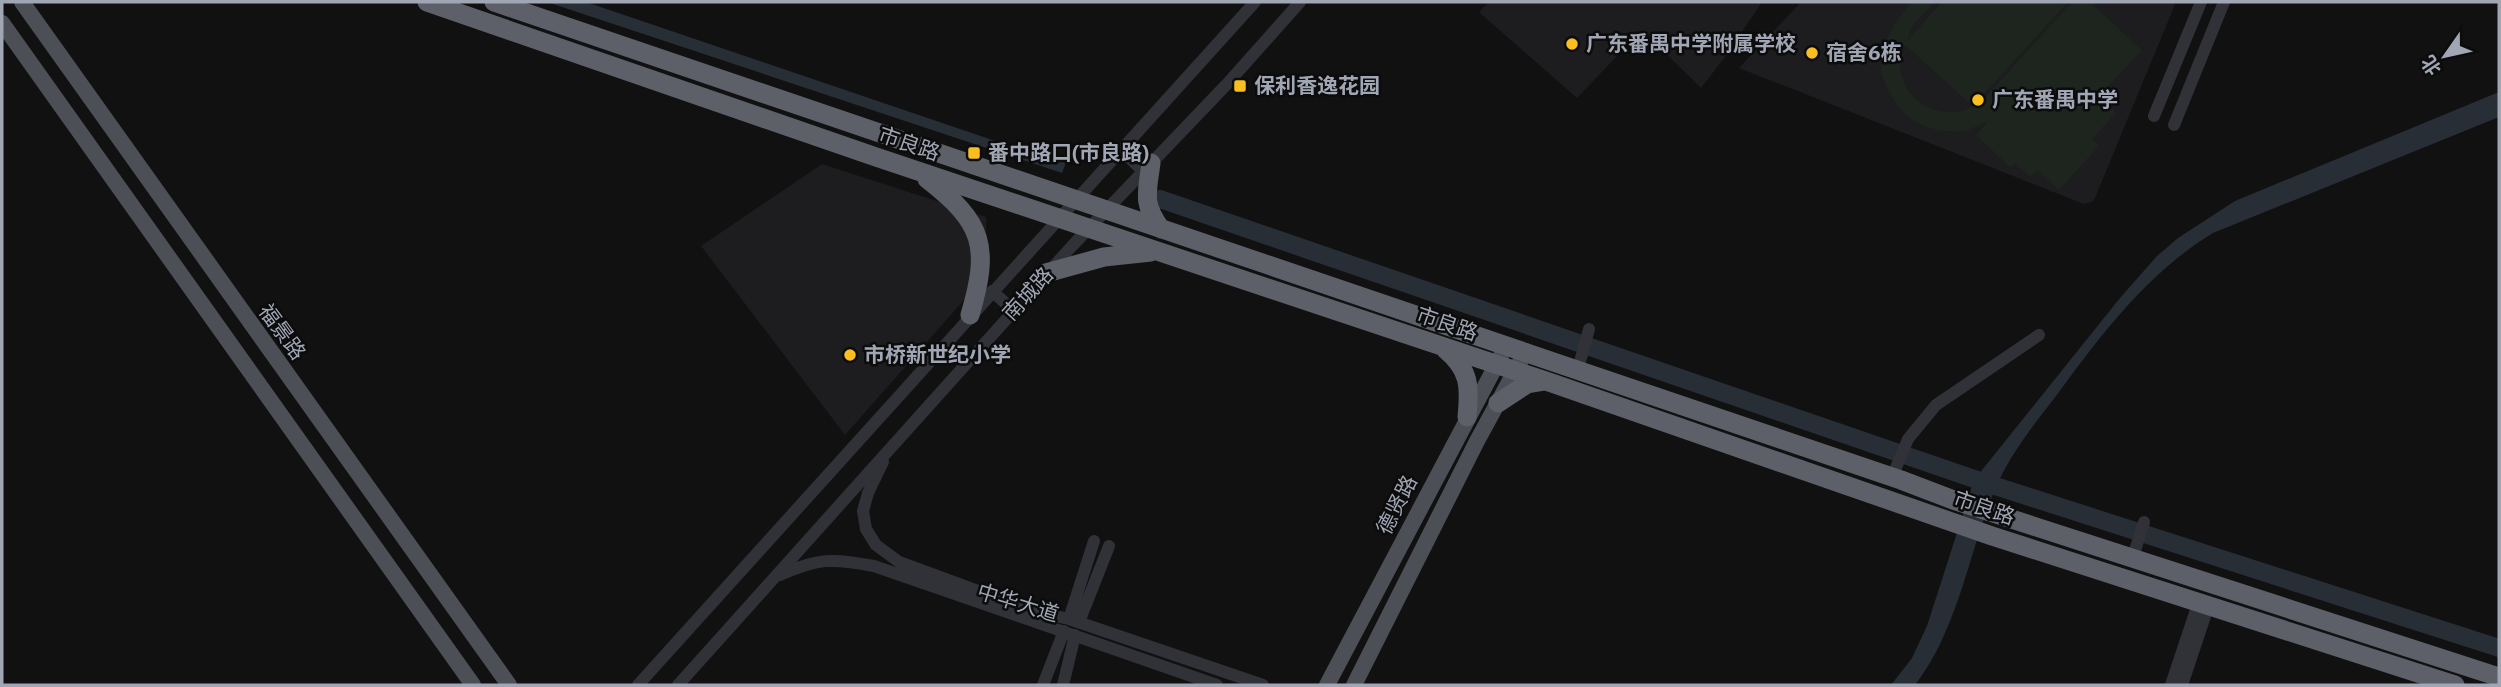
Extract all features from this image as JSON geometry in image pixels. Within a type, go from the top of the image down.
[{"type":"highway","name":"市良路","points":[[427,2],[915,170],[1517,371],[1992,536],[2448,684]]},
{"type":"highway","name":"市良路","points":[[494,2],[1507,345],[1579,364],[1894,473],[1956,501],[2134,553],[2499,677]]},
{"type":"highway","points":[[1147,167],[1146,197],[1149,212],[1161,229]]},
{"type":"highway","points":[[915,170],[954,200],[974,225],[981,271],[970,316]]},
{"type":"highway","points":[[1046,273],[1104,257],[1159,251]]},
{"type":"highway","points":[[1441,346],[1457,359],[1468,380],[1467,416]]},
{"type":"highway","points":[[1498,403],[1527,384],[1546,381]]},
{"type":"main road","name":"福景路","points":[[22,2],[509,685]]},
{"type":"main road","points":[[2,23],[473,685]]},
{"type":"main road","points":[[132,207],[155,191]]},
{"type":"main road","name":"德贤路","points":[[1327,685],[1467,416],[1507,345]]},
{"type":"main road","name":"德贤路","points":[[1354,685],[1476,441],[1526,351]]},
{"type":"street","name":"南城路","points":[[638,685],[1255,2]]},
{"type":"street","name":"南城路","points":[[678,685],[1046,273],[1227,84],[1300,2]]},
{"type":"street","points":[[2154,116],[2201,2]]},
{"type":"street","points":[[2174,125],[2224,2]]},
{"type":"street","points":[[1121,150],[1147,167]]},
{"type":"street","points":[[992,291],[1013,310]]},
{"type":"street","points":[[1579,364],[1589,329]]},
{"type":"street","points":[[1894,473],[1908,439],[1936,405],[2039,335]]},
{"type":"street","name":"中华大道","points":[[889,449],[863,510],[866,529],[876,545],[898,568],[1069,633],[1217,685]]},
{"type":"street","points":[[2134,553],[2144,522]]},
{"type":"street","points":[[1074,620],[1094,541]]},
{"type":"street","points":[[1074,620],[1109,546]]},
{"type":"street","name":"中华大道","points":[[774,578],[818,560],[850,561],[898,568],[1033,611],[1074,620],[1263,685]]},
{"type":"street","points":[[2171,685],[2204,603]]},
{"type":"street","points":[[2182,685],[2204,603]]},
{"type":"street","points":[[1043,685],[1069,633]]},
{"type":"street","points":[[1063,685],[1069,633]]},
{"type":"shaded area","points":[[547,2],[586,2],[1013,147],[1067,160],[1062,173]]},
{"type":"shaded area","name":"广东番禺中学附属学校","points":[[1489,2],[1762,2],[1701,88],[1642,30],[1577,98],[1479,12]]},
{"type":"shaded area","name":"广东番禺中学","points":[[1801,2],[2176,2],[2095,198],[2084,204],[1739,68]]},
{"type":"shaded area","points":[[1912,2],[1935,2],[1913,25],[1906,42],[1942,2],[2068,2],[1973,106],[1981,102],[2072,2],[2095,2],[2094,6],[2142,50],[2099,96],[2116,113],[2092,139],[2099,146],[2059,190],[2038,170],[2030,177],[2015,163],[2011,168],[1976,135],[1988,121],[1963,131],[1938,130],[1916,122],[1898,106],[1881,71],[1883,50],[1890,33]],"holes":[[[1904,44],[1973,106],[1949,112],[1933,109],[1920,102],[1909,92],[1902,78],[1900,62]]]},
{"type":"shaded area","points":[[2499,92],[2499,117],[2213,233],[2189,249],[2146,286],[2090,350],[2013,455],[1993,494],[1952,617],[1929,664],[1915,685],[1891,685],[1912,658],[1927,626],[1974,480],[2157,256],[2178,238],[2235,201]]},
{"type":"shaded area","name":"市桥新世纪小学","points":[[822,164],[986,217],[986,275],[845,435],[701,246]]},
{"type":"waterway","points":[[1160,199],[1986,483],[2499,648]]},
{"type":"place","name":"广东番禺中学附属学校","points":[[1572,44]]},
{"type":"place","name":"宿舍6栋","points":[[1812,53]]},
{"type":"place","name":"保利香逸花园","points":[[1240,86]]},
{"type":"place","name":"广东番禺中学","points":[[1978,100]]},
{"type":"place","name":"番中路口(市良路)","points":[[974,153]]},
{"type":"place","name":"市桥新世纪小学","points":[[850,355]]}]
